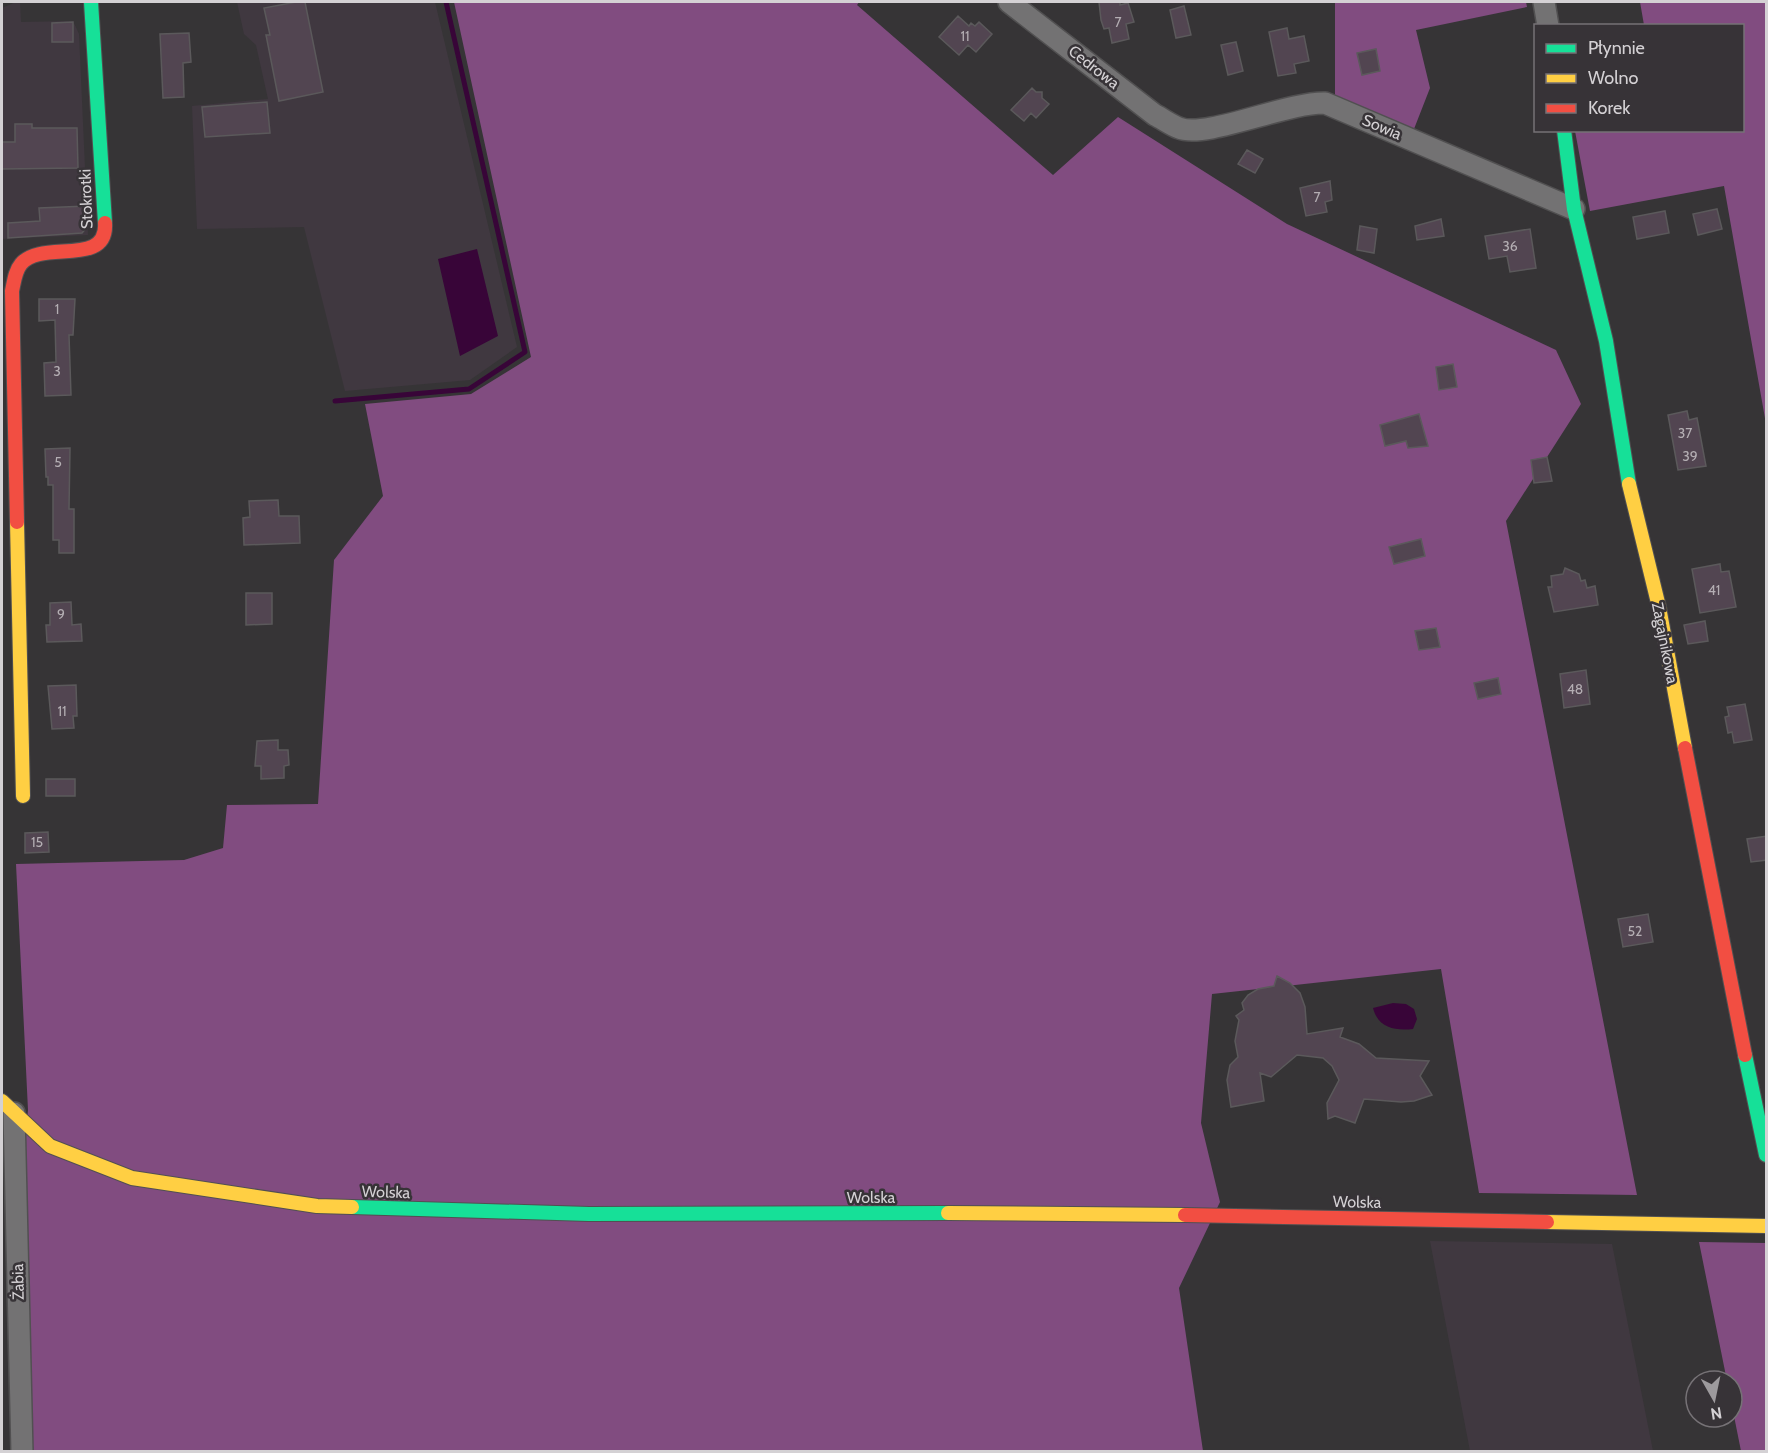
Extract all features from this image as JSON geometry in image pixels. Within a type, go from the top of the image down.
[{"type":"street","name":"Stokrotki","points":[[23,796],[12,291],[21,264],[39,252],[91,250],[100,244],[106,231],[91,2]]},
{"type":"street","name":"Cedrowa","points":[[1009,2],[1155,115],[1181,129]]},
{"type":"street","points":[[1544,2],[1548,24]]},
{"type":"street","name":"Sowia","points":[[1181,129],[1202,130],[1307,102],[1325,103],[1574,209]]},
{"type":"street","name":"Zagajnikowa","points":[[1564,132],[1574,209],[1606,341],[1631,494],[1659,607],[1704,854],[1767,1155]]},
{"type":"street","name":"Wolska","points":[[8,1107],[50,1146],[132,1178],[316,1206],[589,1214],[1082,1213],[1767,1226]]},
{"type":"street","name":"Żabia","points":[[8,1107],[22,1452]]},
{"type":"shaded area","points":[[20,2],[21,22],[73,21],[79,34],[88,235],[2,239],[2,8]]},
{"type":"shaded area","points":[[237,2],[435,2],[517,347],[470,380],[345,391],[304,227],[197,229],[192,106],[268,99],[256,45],[244,34]]},
{"type":"shaded area","points":[[454,2],[859,2],[857,5],[1053,175],[1118,117],[1287,224],[1556,350],[1581,404],[1506,521],[1637,1195],[1479,1193],[1441,969],[1212,994],[1201,1123],[1220,1202],[1179,1288],[1203,1451],[29,1451],[23,1162],[28,1110],[16,864],[184,860],[223,848],[227,805],[318,804],[334,560],[383,496],[365,404],[471,394],[531,357]]},
{"type":"shaded area","points":[[1335,2],[1526,2],[1527,7],[1416,30],[1430,88],[1414,129],[1335,101]]},
{"type":"shaded area","points":[[1640,2],[1766,2],[1766,424],[1724,186],[1590,211],[1575,132],[1744,132],[1744,24],[1644,24]]},
{"type":"shaded area","points":[[477,249],[498,336],[460,356],[438,259]]},
{"type":"shaded area","points":[[1393,1003],[1406,1004],[1414,1009],[1417,1019],[1413,1029],[1388,1027],[1375,1015],[1373,1008]]},
{"type":"shaded area","points":[[1430,1241],[1612,1244],[1653,1451],[1470,1451]]},
{"type":"shaded area","points":[[1699,1242],[1766,1243],[1766,1451],[1741,1451],[1737,1429],[1744,1429],[1744,1369],[1725,1369]]},
{"type":"building","points":[[305,2],[323,92],[279,101],[266,35],[270,35],[264,8]]},
{"type":"building","points":[[1099,2],[1120,2],[1120,5],[1128,3],[1134,22],[1126,24],[1129,39],[1112,43],[1109,28],[1104,29],[1101,20]]},
{"type":"building","points":[[1184,6],[1191,35],[1176,38],[1170,10]]},
{"type":"building","points":[[958,16],[969,26],[971,23],[975,26],[979,22],[992,34],[976,52],[968,45],[959,55],[939,37]]},
{"type":"building","points":[[73,22],[73,42],[52,42],[52,23]]},
{"type":"building","points":[[1287,28],[1289,39],[1304,36],[1309,61],[1294,64],[1296,73],[1278,76],[1269,32]]},
{"type":"building","points":[[189,33],[191,62],[183,63],[184,97],[163,98],[160,34]]},
{"type":"building","points":[[1236,42],[1243,71],[1228,75],[1221,45]]},
{"type":"building","points":[[1376,49],[1380,71],[1362,75],[1357,53]]},
{"type":"building","points":[[1032,88],[1036,92],[1042,92],[1042,98],[1049,104],[1036,118],[1031,113],[1024,121],[1011,110]]},
{"type":"building","points":[[267,102],[270,133],[205,137],[202,107]]},
{"type":"building","points":[[15,124],[32,124],[32,128],[77,128],[78,168],[2,169],[2,142],[15,142]]},
{"type":"building","points":[[1247,150],[1263,159],[1255,173],[1238,164]]},
{"type":"building","points":[[1330,181],[1332,200],[1325,202],[1327,212],[1306,216],[1300,188]]},
{"type":"building","points":[[87,206],[88,226],[82,233],[8,238],[8,223],[40,221],[39,208]]},
{"type":"building","points":[[1717,209],[1722,229],[1698,235],[1693,214]]},
{"type":"building","points":[[1665,211],[1669,233],[1637,239],[1633,217]]},
{"type":"building","points":[[1441,219],[1444,236],[1417,240],[1415,226]]},
{"type":"building","points":[[1360,226],[1377,229],[1374,253],[1357,250]]},
{"type":"building","points":[[1530,229],[1536,268],[1510,272],[1507,256],[1489,259],[1485,236]]},
{"type":"building","points":[[39,299],[75,299],[73,335],[69,335],[71,395],[45,396],[44,363],[56,362],[55,320],[39,321]]},
{"type":"building","points":[[1453,364],[1457,387],[1439,390],[1436,367]]},
{"type":"building","points":[[1687,411],[1689,420],[1697,418],[1706,466],[1678,470],[1668,415]]},
{"type":"building","points":[[1419,414],[1428,446],[1408,448],[1406,441],[1385,446],[1380,425]]},
{"type":"building","points":[[70,448],[69,509],[74,509],[74,553],[59,553],[59,540],[53,540],[53,485],[48,485],[48,477],[46,477],[45,449]]},
{"type":"building","points":[[1547,457],[1552,481],[1534,483],[1531,460]]},
{"type":"building","points":[[278,500],[279,516],[299,516],[300,543],[244,545],[243,518],[250,517],[249,501]]},
{"type":"building","points":[[1421,539],[1425,556],[1394,564],[1389,547]]},
{"type":"building","points":[[1720,564],[1721,572],[1729,571],[1736,607],[1700,613],[1692,569]]},
{"type":"building","points":[[1565,568],[1579,574],[1581,581],[1585,580],[1587,588],[1595,586],[1598,605],[1554,612],[1548,587],[1552,587],[1551,576],[1563,574]]},
{"type":"building","points":[[246,593],[272,593],[272,624],[246,625]]},
{"type":"building","points":[[71,602],[72,625],[81,624],[82,641],[47,642],[46,625],[50,625],[50,603]]},
{"type":"building","points":[[1705,621],[1708,641],[1688,644],[1684,625]]},
{"type":"building","points":[[1436,628],[1440,647],[1419,650],[1415,631]]},
{"type":"building","points":[[1586,670],[1590,704],[1564,708],[1560,674]]},
{"type":"building","points":[[1498,678],[1501,694],[1478,699],[1474,683]]},
{"type":"building","points":[[76,685],[77,716],[73,716],[74,728],[52,729],[48,686]]},
{"type":"building","points":[[1745,704],[1752,740],[1734,743],[1732,732],[1728,733],[1725,717],[1729,716],[1727,707]]},
{"type":"building","points":[[278,740],[278,750],[288,750],[289,765],[284,766],[284,778],[261,779],[261,766],[255,766],[257,741]]},
{"type":"building","points":[[46,779],[75,779],[75,796],[46,796]]},
{"type":"building","points":[[48,832],[49,852],[25,853],[25,833]]},
{"type":"building","points":[[1767,836],[1767,860],[1751,862],[1747,839]]},
{"type":"building","points":[[1648,914],[1653,942],[1623,947],[1618,919]]},
{"type":"building","points":[[1277,976],[1290,983],[1300,993],[1305,1007],[1307,1034],[1343,1028],[1340,1037],[1359,1044],[1376,1058],[1429,1061],[1420,1076],[1432,1095],[1414,1101],[1401,1102],[1364,1099],[1355,1123],[1335,1116],[1328,1119],[1327,1103],[1339,1080],[1332,1066],[1323,1058],[1297,1055],[1271,1077],[1260,1073],[1264,1101],[1231,1107],[1227,1080],[1230,1065],[1238,1057],[1235,1041],[1239,1020],[1236,1016],[1244,1010],[1242,1003],[1248,995],[1258,989],[1274,986]]},
{"type":"waterway","points":[[335,401],[469,389],[525,352],[446,2]]},
{"type":"traffic: fast","points":[[91,2],[105,223]]},
{"type":"traffic: fast","points":[[1564,132],[1574,209],[1606,341],[1629,484]]},
{"type":"traffic: fast","points":[[1745,1055],[1766,1155]]},
{"type":"traffic: fast","points":[[352,1207],[589,1214],[948,1213]]},
{"type":"traffic: slow","points":[[1629,484],[1659,607],[1685,748]]},
{"type":"traffic: slow","points":[[17,522],[23,796]]},
{"type":"traffic: slow","points":[[2,1101],[50,1146],[132,1178],[317,1206],[352,1207]]},
{"type":"traffic: slow","points":[[948,1213],[1185,1215]]},
{"type":"traffic: slow","points":[[1547,1222],[1766,1226]]},
{"type":"traffic: jam","points":[[17,522],[12,291],[17,270],[30,257],[43,253],[85,249],[96,245],[103,237],[105,223]]},
{"type":"traffic: jam","points":[[1685,748],[1745,1055]]},
{"type":"traffic: jam","points":[[1185,1215],[1547,1222]]}]
